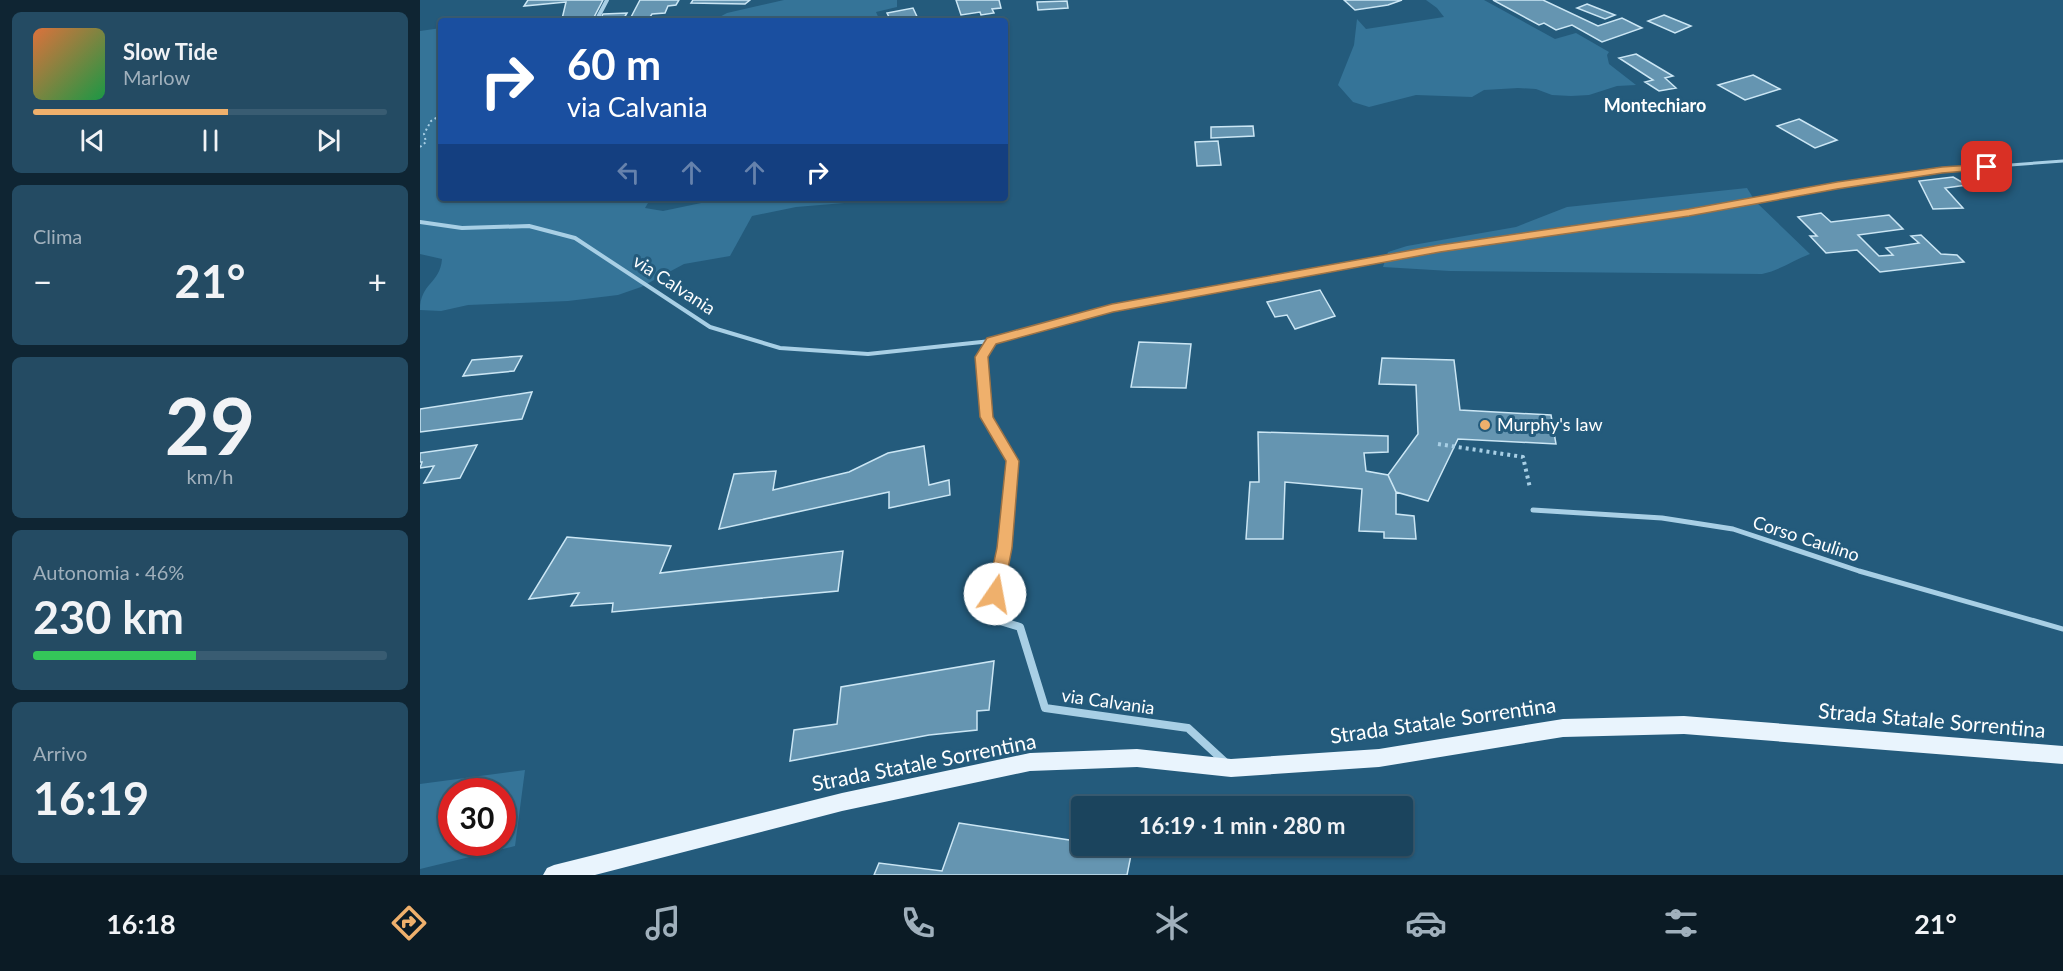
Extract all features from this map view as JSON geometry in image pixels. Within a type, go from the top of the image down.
[{"type":"main road","name":"Strada Statale Sorrentina","points":[[554,875],[842,802],[1030,762],[1137,758],[1232,768],[1379,758],[1563,728],[1673,725],[2063,755]]},
{"type":"street","points":[[598,18],[607,0]]},
{"type":"street","name":"via Calvania","points":[[1112,308],[991,341],[981,357],[986,417],[1012,461],[1005,548],[990,618],[1020,627],[1045,708],[1188,728],[1232,768]]},
{"type":"lane","points":[[1112,308],[1440,249],[1689,212],[1799,191],[1942,170],[2063,161]]},
{"type":"lane","name":"via Calvania","points":[[420,222],[462,228],[529,226],[575,238],[710,327],[780,348],[868,354],[931,350],[991,341]]},
{"type":"lane","name":"Corso Caulino","points":[[1533,510],[1662,518],[1733,529],[1859,571],[2063,629]]},
{"type":"path","points":[[420,147],[426,142],[424,134],[429,123],[438,117]]},
{"type":"path","points":[[1438,444],[1523,457],[1529,474],[1533,510]]},
{"type":"shaded area","points":[[784,0],[897,0],[897,7],[876,12],[879,18],[718,18],[727,13]]},
{"type":"shaded area","points":[[1426,0],[1484,0],[1555,39],[1576,33],[1609,52],[1607,55],[1609,64],[1636,85],[1617,86],[1589,95],[1552,95],[1536,89],[1518,88],[1484,90],[1472,97],[1416,95],[1369,107],[1353,102],[1338,85],[1354,45],[1357,19],[1366,29],[1444,17]]},
{"type":"shaded area","points":[[438,28],[438,201],[649,201],[645,208],[663,211],[711,201],[869,201],[796,207],[752,216],[730,256],[684,264],[641,287],[618,295],[568,301],[468,305],[441,311],[420,310],[423,294],[438,274],[442,259],[420,254],[420,31]]},
{"type":"shaded area","points":[[1747,188],[1755,201],[1810,254],[1762,274],[1450,271],[1383,267],[1388,252],[1407,246],[1516,227],[1567,207]]},
{"type":"shaded area","points":[[525,770],[516,838],[516,778],[465,778]]},
{"type":"shaded area","points":[[438,782],[438,856],[474,856],[420,869],[420,784]]},
{"type":"building","points":[[528,0],[603,0],[594,18],[562,18],[566,2],[524,6]]},
{"type":"building","points":[[640,0],[679,0],[676,5],[668,6],[665,13],[652,14],[650,17],[631,18]]},
{"type":"building","points":[[693,0],[750,0],[745,4],[691,3]]},
{"type":"building","points":[[956,0],[999,0],[1001,8],[992,9],[994,13],[981,15],[980,12],[961,15]]},
{"type":"building","points":[[1344,0],[1402,0],[1388,5],[1355,10]]},
{"type":"building","points":[[1493,0],[1543,0],[1598,26],[1622,18],[1642,28],[1602,42],[1572,25],[1556,30],[1544,23],[1539,25]]},
{"type":"building","points":[[1067,1],[1068,8],[1038,10],[1037,2]]},
{"type":"building","points":[[1587,4],[1615,15],[1605,19],[1577,8]]},
{"type":"building","points":[[913,8],[918,18],[890,18],[887,13]]},
{"type":"building","points":[[627,13],[624,18],[601,18],[603,14]]},
{"type":"building","points":[[1664,15],[1691,26],[1675,33],[1648,21]]},
{"type":"building","points":[[1636,54],[1673,76],[1665,78],[1676,88],[1659,91],[1645,82],[1653,80],[1619,58]]},
{"type":"building","points":[[1753,75],[1780,89],[1745,100],[1718,85]]},
{"type":"building","points":[[1799,119],[1837,140],[1815,148],[1777,126]]},
{"type":"building","points":[[1253,126],[1254,136],[1211,138],[1211,127]]},
{"type":"building","points":[[1218,141],[1221,165],[1197,166],[1195,142]]},
{"type":"building","points":[[1953,177],[1967,185],[1945,188],[1963,208],[1933,209],[1919,181]]},
{"type":"building","points":[[1821,213],[1831,222],[1889,215],[1903,229],[1858,235],[1879,256],[1893,255],[1886,248],[1919,243],[1911,236],[1921,235],[1941,254],[1957,255],[1964,262],[1880,272],[1857,250],[1826,253],[1810,236],[1817,236],[1798,217]]},
{"type":"building","points":[[1320,290],[1335,316],[1295,329],[1287,315],[1275,317],[1267,302]]},
{"type":"building","points":[[1139,342],[1191,344],[1186,388],[1131,387]]},
{"type":"building","points":[[522,356],[514,371],[463,376],[472,360]]},
{"type":"building","name":"Murphy's law","points":[[1382,358],[1454,360],[1460,410],[1551,415],[1556,444],[1458,439],[1428,501],[1396,492],[1388,475],[1418,434],[1416,385],[1379,384]]},
{"type":"building","points":[[532,392],[522,419],[420,432],[420,409]]},
{"type":"building","points":[[1258,432],[1388,436],[1388,452],[1364,453],[1366,471],[1388,475],[1396,492],[1396,514],[1414,516],[1416,539],[1384,538],[1384,532],[1359,531],[1362,489],[1285,482],[1283,539],[1246,539],[1250,482],[1259,482]]},
{"type":"building","points":[[477,445],[460,478],[424,483],[434,466],[420,468],[422,462],[420,462],[420,453]]},
{"type":"building","points":[[924,446],[929,485],[949,480],[950,495],[889,508],[889,492],[719,529],[734,474],[776,471],[773,490],[849,472],[888,453]]},
{"type":"building","points":[[567,537],[671,546],[660,573],[843,551],[838,591],[612,612],[613,603],[571,606],[579,593],[529,599]]},
{"type":"building","points":[[994,661],[989,710],[977,711],[977,730],[929,735],[790,761],[794,730],[837,724],[841,687]]},
{"type":"building","points":[[959,823],[1071,840],[1071,856],[1131,856],[1127,875],[874,875],[879,863],[942,871]]},
{"type":"place","name":"Murphy's law","points":[[1485,425]]},
{"type":"district","name":"Montechiaro","points":[[1655,106]]},
{"type":"route","points":[[995,594],[1005,548],[1012,461],[986,417],[981,357],[991,341],[1112,308],[1440,249],[1689,212],[1776,195],[1942,170],[1987,167]]}]
